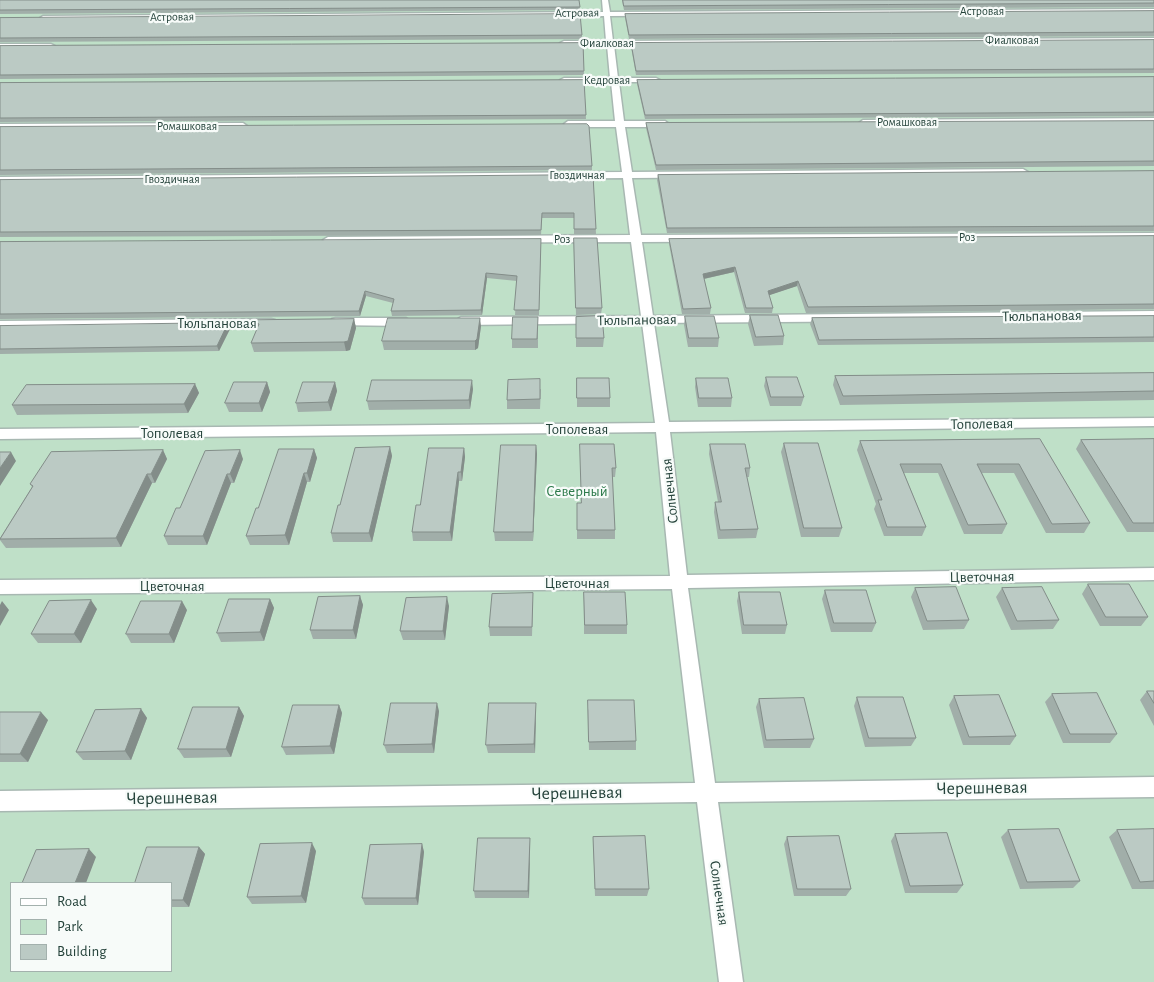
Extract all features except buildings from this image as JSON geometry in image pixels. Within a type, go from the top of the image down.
[{"type":"street","name":"Астровая","points":[[30,18],[605,6],[1154,11]]},
{"type":"street","name":"Солнечная","points":[[605,6],[663,429],[679,582],[731,982]]},
{"type":"street","name":"Фиалковая","points":[[560,43],[1154,40]]},
{"type":"street","points":[[0,46],[60,46]]},
{"type":"street","name":"Кедровая","points":[[555,80],[664,80]]},
{"type":"street","name":"Ромашковая","points":[[857,123],[1154,121]]},
{"type":"street","points":[[560,124],[679,124]]},
{"type":"street","name":"Ромашковая","points":[[0,127],[250,126]]},
{"type":"street","name":"Гвоздичная","points":[[0,180],[1035,172]]},
{"type":"street","name":"Роз","points":[[319,240],[1154,236]]},
{"type":"street","name":"Тюльпановая","points":[[448,321],[1154,315]]},
{"type":"street","points":[[319,322],[418,322]]},
{"type":"street","name":"Тюльпановая","points":[[0,325],[279,323]]},
{"type":"street","name":"Тополевая","points":[[0,434],[663,429],[1154,422]]},
{"type":"street","name":"Цветочная","points":[[0,587],[679,582],[1154,574]]},
{"type":"street","name":"Черешневая","points":[[0,801],[1154,787]]},
{"type":"green space","name":"Северный","points":[[0,0],[1154,0],[1154,982],[0,982]]}]
